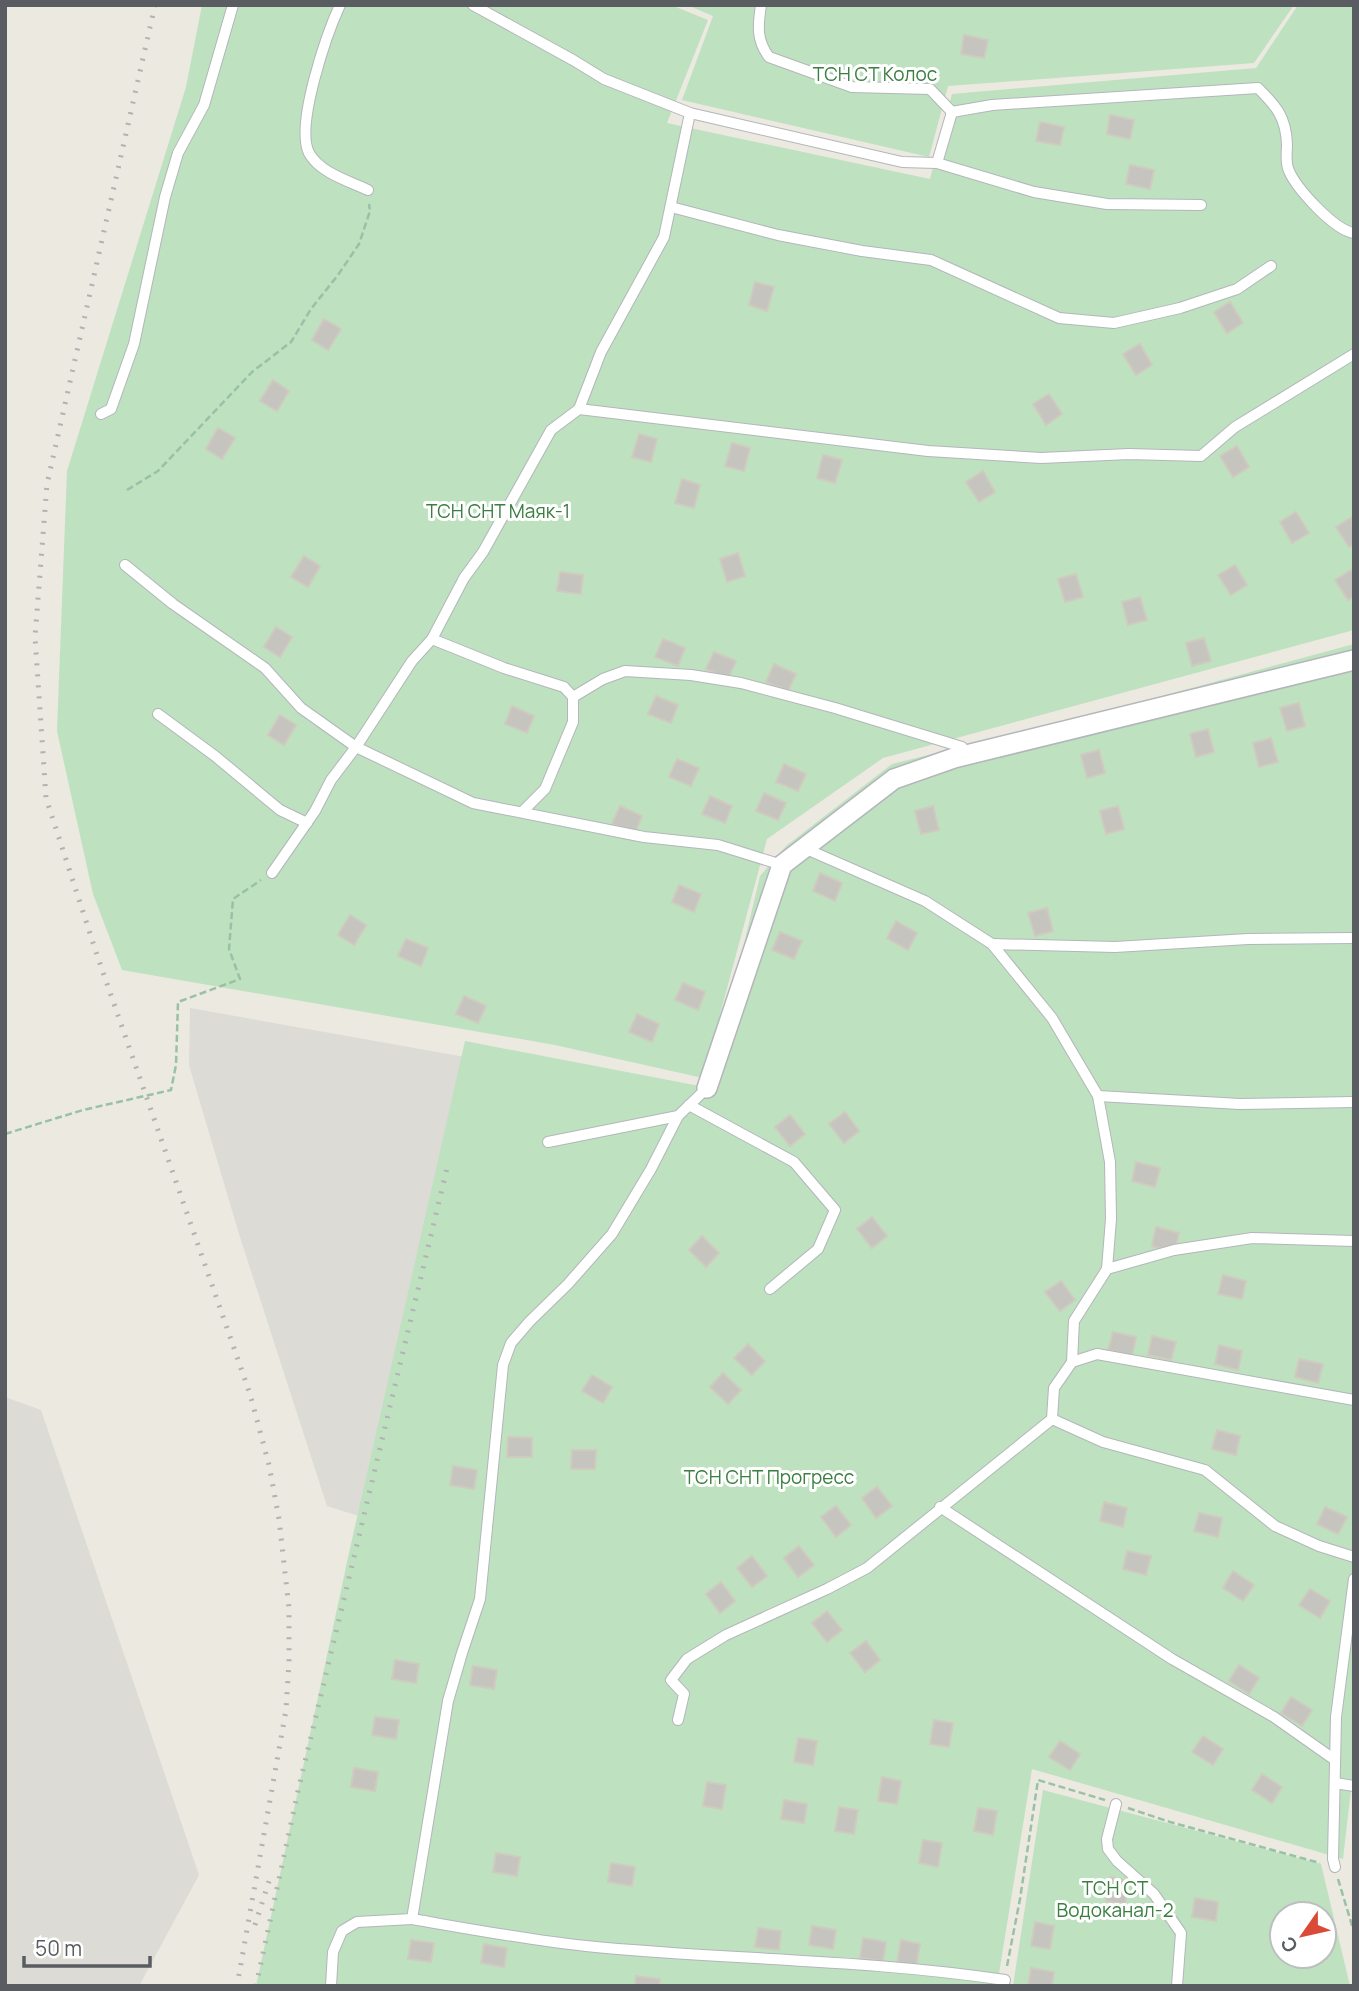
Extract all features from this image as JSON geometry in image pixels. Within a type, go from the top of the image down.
[{"type":"street","points":[[707,1088],[782,865],[894,779],[965,755],[1354,660]]},
{"type":"lane","points":[[101,414],[111,409],[134,344],[165,197],[178,153],[204,105],[233,5]]},
{"type":"lane","points":[[341,5],[331,24],[312,88],[305,137],[309,153],[326,171],[368,190]]},
{"type":"lane","points":[[473,5],[604,79],[690,113],[902,162],[937,163],[1034,192],[1095,202],[1201,205]]},
{"type":"lane","points":[[761,5],[758,25],[760,45],[769,57],[852,87],[930,89],[952,111]]},
{"type":"lane","points":[[952,111],[992,105],[1258,88],[1280,110],[1287,135],[1288,169],[1310,200],[1346,232],[1354,233]]},
{"type":"lane","points":[[937,163],[952,111]]},
{"type":"lane","points":[[272,873],[412,661],[432,639],[464,578],[482,552],[551,430],[579,409],[601,352],[664,237],[690,113]]},
{"type":"lane","points":[[671,207],[778,235],[862,251],[931,260],[1059,318],[1114,323],[1180,308],[1237,289],[1271,266]]},
{"type":"lane","points":[[579,409],[928,451],[1041,458],[1129,454],[1201,456],[1235,427],[1354,354]]},
{"type":"lane","points":[[125,565],[173,604],[265,668],[301,708],[356,747],[473,803],[644,836],[718,845],[782,865]]},
{"type":"lane","points":[[432,639],[504,668],[564,687],[573,696],[572,722],[545,789],[522,812]]},
{"type":"lane","points":[[573,696],[603,679],[625,671],[691,675],[741,683],[871,718],[962,747],[965,755]]},
{"type":"lane","points":[[158,714],[215,756],[280,810],[307,823]]},
{"type":"lane","points":[[678,1720],[684,1694],[671,1680],[687,1659],[726,1635],[867,1568],[1052,1419],[1054,1388],[1072,1362],[1074,1321],[1107,1269],[1111,1219],[1110,1162],[1098,1096],[1052,1018],[992,944],[925,901],[804,848]]},
{"type":"lane","points":[[992,944],[1115,947],[1248,939],[1354,938]]},
{"type":"lane","points":[[412,1919],[449,1701],[480,1599],[503,1365],[511,1343],[612,1234],[651,1169],[678,1116],[707,1088]]},
{"type":"lane","points":[[1098,1096],[1240,1104],[1354,1102]]},
{"type":"lane","points":[[689,1105],[794,1163],[835,1209],[818,1249],[771,1289]]},
{"type":"lane","points":[[548,1142],[678,1116]]},
{"type":"lane","points":[[1107,1269],[1174,1250],[1252,1238],[1354,1241]]},
{"type":"lane","points":[[1072,1362],[1097,1354],[1354,1400]]},
{"type":"lane","points":[[1052,1419],[1103,1442],[1205,1470],[1275,1526],[1319,1546],[1354,1557]]},
{"type":"lane","points":[[940,1507],[1161,1653],[1274,1717],[1335,1760]]},
{"type":"lane","points":[[1335,1867],[1336,1717],[1354,1578]]},
{"type":"lane","points":[[1335,1783],[1354,1786]]},
{"type":"lane","points":[[1115,1804],[1107,1839],[1108,1849],[1117,1861],[1154,1894],[1181,1933],[1177,1986]]},
{"type":"lane","points":[[331,1986],[333,1951],[342,1931],[357,1922],[412,1919],[494,1934],[586,1946],[946,1971],[1004,1980],[1003,1986]]},
{"type":"path","points":[[127,490],[158,471],[252,372],[291,342],[310,310],[359,244],[370,211],[368,190]]},
{"type":"path","points":[[5,1134],[83,1110],[171,1090],[176,1065],[178,1002],[240,979],[229,948],[233,899],[272,873]]},
{"type":"path","points":[[1335,1867],[1354,1932]]},
{"type":"shaded area","points":[[190,1008],[623,1085],[387,1525],[327,1506],[239,1234],[189,1065]]},
{"type":"shaded area","points":[[5,1397],[41,1410],[199,1875],[139,1986],[5,1986]]},
{"type":"green space","name":"ТСН СНТ Маяк-1","points":[[202,5],[671,5],[708,20],[667,123],[930,179],[952,94],[1256,68],[1298,5],[1354,5],[1354,630],[883,758],[767,839],[703,1078],[555,1045],[122,970],[93,894],[57,731],[67,471],[186,87]]},
{"type":"green space","name":"ТСН СТ Колос","points":[[687,5],[1294,5],[1254,63],[948,86],[929,157],[682,100],[713,16]]},
{"type":"green space","name":"ТСН СНТ Прогресс","points":[[1354,644],[1354,1763],[1343,1859],[1032,1769],[997,1986],[256,1986],[349,1553],[465,1041],[710,1088],[760,876],[786,846],[892,764],[1140,702]]},
{"type":"green space","name":"ТСН СТ Водоканал-2","points":[[1043,1790],[1321,1864],[1330,1900],[1268,1900],[1268,1970],[1338,1970],[1338,1936],[1350,1986],[1013,1986]]},
{"type":"building","points":[[964,35],[988,40],[984,58],[961,54]]},
{"type":"building","points":[[1110,115],[1134,120],[1130,139],[1107,134]]},
{"type":"building","points":[[1040,122],[1064,127],[1060,145],[1036,141]]},
{"type":"building","points":[[1130,165],[1154,170],[1150,189],[1126,184]]},
{"type":"building","points":[[755,282],[774,287],[767,311],[749,305]]},
{"type":"building","points":[[1230,302],[1243,323],[1227,333],[1214,312]]},
{"type":"building","points":[[324,319],[341,329],[328,350],[312,340]]},
{"type":"building","points":[[1140,344],[1152,365],[1136,375],[1123,354]]},
{"type":"building","points":[[273,380],[289,391],[277,411],[260,401]]},
{"type":"building","points":[[1049,394],[1062,414],[1046,425],[1033,404]]},
{"type":"building","points":[[218,428],[235,438],[222,459],[206,449]]},
{"type":"building","points":[[639,434],[657,439],[651,462],[632,457]]},
{"type":"building","points":[[732,443],[750,448],[744,471],[725,466]]},
{"type":"building","points":[[1237,446],[1249,467],[1233,477],[1220,456]]},
{"type":"building","points":[[823,455],[842,460],[835,483],[817,478]]},
{"type":"building","points":[[983,471],[995,492],[979,502],[966,482]]},
{"type":"building","points":[[682,479],[700,485],[694,508],[675,503]]},
{"type":"building","points":[[1296,512],[1309,533],[1292,543],[1280,522]]},
{"type":"building","points":[[1352,517],[1354,544],[1349,547],[1336,527]]},
{"type":"building","points":[[738,553],[745,576],[727,582],[720,559]]},
{"type":"building","points":[[304,556],[320,566],[308,587],[291,577]]},
{"type":"building","points":[[1235,565],[1247,585],[1231,595],[1218,575]]},
{"type":"building","points":[[1351,570],[1354,574],[1354,596],[1348,600],[1335,580]]},
{"type":"building","points":[[560,572],[583,575],[581,594],[557,591]]},
{"type":"building","points":[[1076,574],[1083,597],[1065,602],[1058,579]]},
{"type":"building","points":[[1140,597],[1147,620],[1128,625],[1122,602]]},
{"type":"building","points":[[276,627],[292,637],[280,657],[264,647]]},
{"type":"building","points":[[1204,638],[1211,661],[1192,666],[1186,643]]},
{"type":"building","points":[[663,639],[685,648],[678,666],[655,657]]},
{"type":"building","points":[[714,652],[736,661],[728,679],[706,669]]},
{"type":"building","points":[[774,664],[796,674],[788,691],[766,682]]},
{"type":"building","points":[[656,696],[678,705],[671,723],[648,714]]},
{"type":"building","points":[[1299,703],[1305,726],[1287,731],[1280,708]]},
{"type":"building","points":[[512,706],[534,716],[527,733],[505,724]]},
{"type":"building","points":[[280,715],[296,725],[284,745],[268,735]]},
{"type":"building","points":[[1208,729],[1214,752],[1196,757],[1190,734]]},
{"type":"building","points":[[1271,738],[1278,762],[1259,767],[1253,743]]},
{"type":"building","points":[[1099,750],[1105,773],[1087,778],[1081,755]]},
{"type":"building","points":[[677,759],[699,768],[691,786],[669,777]]},
{"type":"building","points":[[784,764],[806,774],[798,791],[776,782]]},
{"type":"building","points":[[764,793],[786,803],[778,820],[756,811]]},
{"type":"building","points":[[710,796],[732,806],[725,823],[702,814]]},
{"type":"building","points":[[620,806],[642,816],[635,833],[612,824]]},
{"type":"building","points":[[933,806],[939,830],[921,834],[915,811]]},
{"type":"building","points":[[1118,806],[1124,829],[1106,834],[1100,811]]},
{"type":"building","points":[[820,873],[842,883],[835,901],[813,891]]},
{"type":"building","points":[[679,885],[701,894],[694,912],[672,902]]},
{"type":"building","points":[[1047,908],[1053,931],[1035,936],[1028,913]]},
{"type":"building","points":[[350,915],[366,925],[354,945],[338,935]]},
{"type":"building","points":[[896,921],[917,933],[908,950],[887,938]]},
{"type":"building","points":[[780,932],[802,941],[794,959],[772,950]]},
{"type":"building","points":[[406,939],[428,948],[421,966],[398,956]]},
{"type":"building","points":[[683,983],[705,992],[698,1010],[675,1000]]},
{"type":"building","points":[[464,996],[486,1006],[478,1023],[456,1014]]},
{"type":"building","points":[[637,1014],[659,1024],[652,1042],[629,1032]]},
{"type":"building","points":[[845,1112],[859,1131],[844,1143],[829,1124]]},
{"type":"building","points":[[790,1115],[805,1134],[790,1146],[775,1127]]},
{"type":"building","points":[[1136,1162],[1160,1168],[1155,1187],[1132,1181]]},
{"type":"building","points":[[872,1217],[887,1236],[872,1248],[857,1229]]},
{"type":"building","points":[[1156,1227],[1179,1233],[1175,1252],[1152,1246]]},
{"type":"building","points":[[702,1236],[719,1253],[706,1267],[689,1250]]},
{"type":"building","points":[[1223,1275],[1246,1281],[1242,1299],[1218,1294]]},
{"type":"building","points":[[1061,1281],[1075,1300],[1060,1311],[1045,1292]]},
{"type":"building","points":[[1113,1332],[1136,1337],[1132,1356],[1108,1350]]},
{"type":"building","points":[[1152,1336],[1176,1342],[1171,1360],[1148,1355]]},
{"type":"building","points":[[748,1344],[765,1361],[752,1375],[734,1358]]},
{"type":"building","points":[[1219,1345],[1242,1351],[1238,1370],[1215,1364]]},
{"type":"building","points":[[1299,1359],[1323,1364],[1318,1383],[1295,1377]]},
{"type":"building","points":[[723,1373],[741,1390],[728,1404],[710,1387]]},
{"type":"building","points":[[592,1375],[612,1387],[603,1403],[582,1391]]},
{"type":"building","points":[[1217,1430],[1240,1436],[1236,1455],[1212,1449]]},
{"type":"building","points":[[508,1437],[532,1438],[532,1457],[507,1457]]},
{"type":"building","points":[[572,1450],[596,1450],[595,1469],[571,1469]]},
{"type":"building","points":[[453,1466],[477,1470],[474,1489],[450,1485]]},
{"type":"building","points":[[877,1487],[892,1506],[876,1518],[862,1498]]},
{"type":"building","points":[[1104,1502],[1127,1508],[1123,1527],[1100,1521]]},
{"type":"building","points":[[836,1506],[851,1525],[836,1537],[821,1517]]},
{"type":"building","points":[[1325,1507],[1347,1517],[1338,1534],[1317,1524]]},
{"type":"building","points":[[1199,1513],[1222,1518],[1218,1537],[1194,1531]]},
{"type":"building","points":[[799,1546],[814,1565],[798,1577],[784,1558]]},
{"type":"building","points":[[1127,1551],[1151,1556],[1146,1575],[1123,1569]]},
{"type":"building","points":[[752,1556],[767,1576],[752,1587],[737,1568]]},
{"type":"building","points":[[1233,1571],[1254,1585],[1243,1601],[1223,1588]]},
{"type":"building","points":[[721,1582],[735,1601],[720,1613],[706,1594]]},
{"type":"building","points":[[1310,1589],[1330,1601],[1320,1618],[1299,1605]]},
{"type":"building","points":[[827,1611],[842,1630],[827,1642],[812,1623]]},
{"type":"building","points":[[866,1641],[880,1660],[865,1672],[850,1653]]},
{"type":"building","points":[[395,1660],[419,1664],[416,1683],[392,1679]]},
{"type":"building","points":[[1239,1665],[1259,1678],[1249,1694],[1229,1681]]},
{"type":"building","points":[[473,1666],[497,1670],[494,1689],[470,1685]]},
{"type":"building","points":[[1291,1697],[1312,1710],[1302,1726],[1281,1713]]},
{"type":"building","points":[[375,1717],[399,1720],[396,1739],[372,1735]]},
{"type":"building","points":[[934,1720],[953,1723],[949,1747],[930,1744]]},
{"type":"building","points":[[1203,1736],[1223,1749],[1213,1765],[1192,1752]]},
{"type":"building","points":[[798,1738],[817,1741],[813,1765],[794,1762]]},
{"type":"building","points":[[1060,1741],[1080,1754],[1070,1770],[1049,1757]]},
{"type":"building","points":[[354,1768],[378,1772],[375,1791],[351,1787]]},
{"type":"building","points":[[1262,1774],[1282,1787],[1272,1803],[1252,1790]]},
{"type":"building","points":[[882,1777],[901,1781],[897,1804],[878,1801]]},
{"type":"building","points":[[707,1782],[726,1785],[722,1809],[703,1806]]},
{"type":"building","points":[[784,1800],[807,1804],[804,1823],[781,1819]]},
{"type":"building","points":[[839,1807],[858,1810],[854,1834],[835,1831]]},
{"type":"building","points":[[978,1808],[997,1811],[993,1835],[974,1831]]},
{"type":"building","points":[[923,1840],[942,1843],[938,1867],[919,1863]]},
{"type":"building","points":[[496,1853],[520,1857],[517,1876],[493,1872]]},
{"type":"building","points":[[611,1863],[635,1867],[632,1886],[608,1882]]},
{"type":"building","points":[[1110,1877],[1129,1881],[1125,1904],[1106,1901]]},
{"type":"building","points":[[1195,1898],[1218,1902],[1216,1921],[1192,1917]]},
{"type":"building","points":[[1035,1922],[1054,1926],[1050,1949],[1031,1946]]},
{"type":"building","points":[[812,1926],[836,1930],[833,1949],[809,1945]]},
{"type":"building","points":[[758,1928],[781,1931],[779,1950],[755,1947]]},
{"type":"building","points":[[863,1938],[886,1942],[883,1961],[860,1958]]},
{"type":"building","points":[[411,1940],[434,1943],[431,1962],[408,1959]]},
{"type":"building","points":[[901,1940],[920,1944],[916,1967],[897,1964]]},
{"type":"building","points":[[484,1944],[507,1948],[504,1967],[481,1963]]},
{"type":"building","points":[[1031,1968],[1054,1972],[1052,1986],[1028,1986]]},
{"type":"building","points":[[636,1976],[660,1979],[659,1986],[635,1986]]},
{"type":"railway","points":[[155,5],[47,484],[35,637],[46,798],[98,958],[250,1394],[269,1465],[279,1519],[289,1608],[286,1710],[237,1986]]},
{"type":"railway","points":[[256,1986],[298,1791],[447,1168]]},
{"type":"railway","points":[[255,1925],[271,1875]]}]
